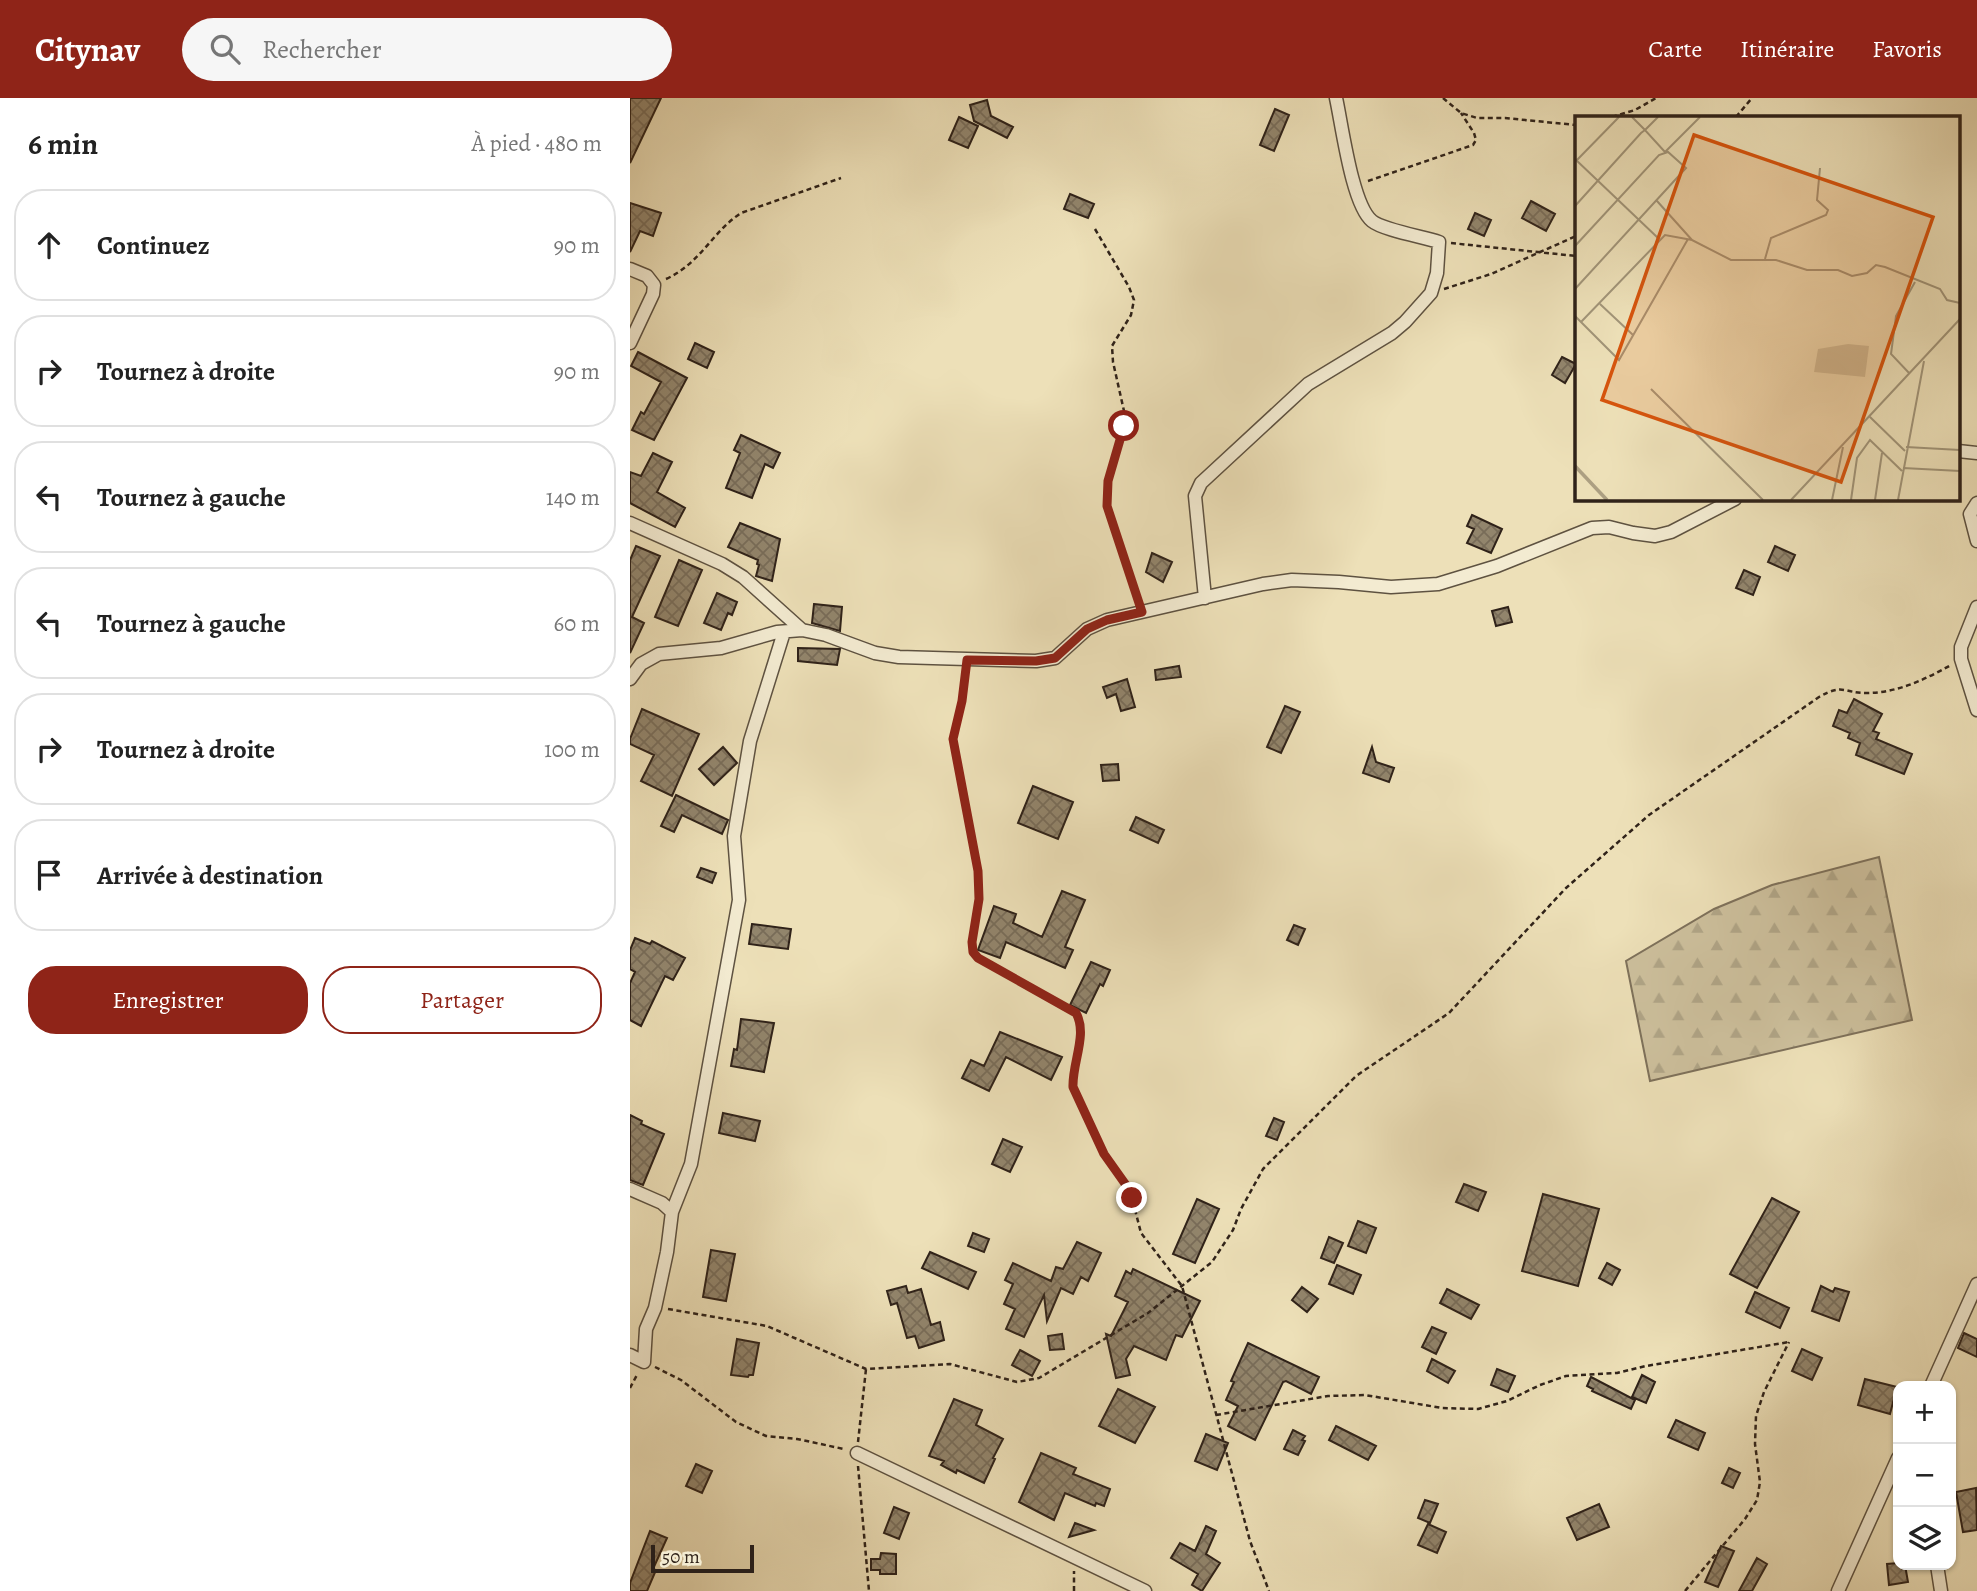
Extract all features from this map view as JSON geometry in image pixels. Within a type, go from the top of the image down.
[{"type":"street","points":[[1205,598],[1195,495],[1201,483],[1308,384],[1392,333],[1431,293],[1437,273],[1439,242],[1374,223],[1364,212],[1354,185],[1336,98]]},
{"type":"street","points":[[630,269],[647,276],[654,285],[653,294],[630,343]]},
{"type":"street","points":[[630,679],[641,664],[659,654],[721,648],[783,632],[802,630],[826,635],[875,653],[899,657],[1027,662],[1055,658],[1087,629],[1107,620],[1263,584],[1292,580],[1391,587],[1438,584],[1497,566],[1591,528],[1609,527],[1655,536],[1671,533],[1733,500]]},
{"type":"street","points":[[1977,503],[1970,514],[1977,541]]},
{"type":"street","points":[[630,523],[722,564],[743,578],[802,630]]},
{"type":"street","points":[[1977,607],[1961,647],[1961,659],[1977,710]]},
{"type":"street","points":[[630,1355],[644,1362],[646,1329],[655,1308],[672,1212],[691,1164],[739,900],[734,836],[750,741],[783,632]]},
{"type":"street","points":[[630,1189],[662,1203],[672,1212]]},
{"type":"street","points":[[1933,1381],[1977,1284]]},
{"type":"street","points":[[857,1453],[1145,1591]]},
{"type":"street","points":[[1838,1591],[1893,1469]]},
{"type":"street","points":[[1938,1570],[1941,1591]]},
{"type":"path","points":[[1354,185],[1474,145],[1474,133],[1461,113],[1443,98]]},
{"type":"path","points":[[1615,116],[1634,110],[1656,98]]},
{"type":"path","points":[[1737,116],[1752,98]]},
{"type":"path","points":[[1461,113],[1477,118],[1575,125]]},
{"type":"path","points":[[654,285],[692,262],[728,222],[741,214],[841,178]]},
{"type":"path","points":[[1095,229],[1129,287],[1133,300],[1131,315],[1112,346],[1124,411],[1124,426],[1108,481],[1107,506],[1142,612]]},
{"type":"path","points":[[1431,293],[1491,274],[1575,236]]},
{"type":"path","points":[[1439,242],[1575,256]]},
{"type":"path","points":[[655,1308],[766,1326],[866,1369],[950,1364],[1017,1382],[1038,1378],[1148,1313],[1212,1262],[1233,1230],[1263,1169],[1356,1076],[1449,1013],[1566,888],[1649,815],[1819,697],[1836,688],[1867,693],[1912,685],[1961,659]]},
{"type":"path","points":[[967,660],[962,701],[953,739],[978,871],[979,899],[972,942],[973,952],[978,958],[1076,1013],[1081,1021],[1072,1076],[1076,1096],[1104,1154],[1126,1185],[1141,1233],[1182,1286],[1250,1541],[1269,1591]]},
{"type":"path","points":[[1216,1415],[1328,1396],[1365,1395],[1442,1408],[1478,1409],[1507,1401],[1566,1376],[1617,1373],[1788,1342],[1764,1392],[1756,1416],[1755,1444],[1760,1482],[1757,1500],[1745,1519],[1685,1591]]},
{"type":"path","points":[[630,1388],[644,1362],[681,1380],[736,1422],[766,1436],[797,1439],[857,1453]]},
{"type":"path","points":[[866,1369],[857,1453],[869,1591]]},
{"type":"path","points":[[1074,1557],[1074,1591]]},
{"type":"green space","points":[[1879,857],[1912,1020],[1650,1081],[1626,961],[1714,909],[1772,885]]},
{"type":"building","points":[[630,98],[661,98],[630,163]]},
{"type":"building","points":[[987,100],[991,116],[1013,127],[1007,138],[974,121],[970,105]]},
{"type":"building","points":[[1275,109],[1289,115],[1274,151],[1260,145]]},
{"type":"building","points":[[959,117],[978,126],[968,148],[949,140]]},
{"type":"building","points":[[1070,194],[1094,204],[1088,218],[1064,209]]},
{"type":"building","points":[[1531,201],[1555,214],[1546,231],[1522,218]]},
{"type":"building","points":[[630,203],[661,213],[653,236],[640,231],[630,252]]},
{"type":"building","points":[[1475,213],[1491,220],[1484,236],[1468,229]]},
{"type":"building","points":[[695,343],[714,352],[707,368],[688,359]]},
{"type":"building","points":[[638,352],[687,378],[654,440],[632,430],[661,382],[631,366]]},
{"type":"building","points":[[1562,357],[1575,364],[1565,383],[1552,375]]},
{"type":"building","points":[[741,435],[780,453],[773,468],[765,464],[752,498],[726,488],[740,453],[734,450]]},
{"type":"building","points":[[653,453],[672,462],[657,492],[685,508],[675,527],[630,503],[630,472],[641,476]]},
{"type":"building","points":[[1472,515],[1502,529],[1491,553],[1467,543],[1474,529],[1467,526]]},
{"type":"building","points":[[740,523],[780,539],[772,581],[756,576],[758,560],[728,547]]},
{"type":"building","points":[[636,546],[660,556],[632,617],[644,623],[630,653],[630,560]]},
{"type":"building","points":[[1775,546],[1795,555],[1788,571],[1768,562]]},
{"type":"building","points":[[1152,553],[1172,562],[1163,582],[1146,572]]},
{"type":"building","points":[[679,560],[702,570],[678,626],[655,617]]},
{"type":"building","points":[[1744,570],[1760,577],[1753,595],[1736,588]]},
{"type":"building","points":[[717,593],[737,602],[732,615],[728,613],[721,630],[704,623]]},
{"type":"building","points":[[814,604],[842,607],[840,631],[812,623]]},
{"type":"building","points":[[1508,607],[1512,622],[1496,626],[1492,611]]},
{"type":"building","points":[[798,648],[840,649],[837,665],[798,661]]},
{"type":"building","points":[[1179,666],[1181,677],[1156,680],[1155,670]]},
{"type":"building","points":[[1127,679],[1135,707],[1121,711],[1116,694],[1107,698],[1103,687]]},
{"type":"building","points":[[1854,699],[1882,714],[1873,731],[1879,733],[1876,739],[1912,754],[1904,774],[1856,755],[1860,743],[1848,738],[1850,733],[1833,726],[1839,710],[1847,713]]},
{"type":"building","points":[[1285,706],[1300,712],[1281,753],[1267,747]]},
{"type":"building","points":[[642,709],[699,734],[672,796],[641,781],[654,755],[630,744]]},
{"type":"building","points":[[723,747],[737,763],[714,785],[699,769]]},
{"type":"building","points":[[1372,747],[1376,762],[1394,768],[1389,782],[1363,773]]},
{"type":"building","points":[[1118,764],[1119,780],[1103,781],[1101,765]]},
{"type":"building","points":[[1033,786],[1073,802],[1058,839],[1018,823]]},
{"type":"building","points":[[676,795],[728,820],[722,834],[682,815],[674,832],[661,826]]},
{"type":"building","points":[[1136,817],[1164,830],[1158,843],[1130,830]]},
{"type":"building","points":[[701,868],[716,873],[712,883],[697,877]]},
{"type":"building","points":[[1062,891],[1085,900],[1065,947],[1073,950],[1065,968],[1006,942],[1000,958],[978,950],[994,906],[1016,914],[1013,923],[1042,937]]},
{"type":"building","points":[[752,924],[791,929],[788,949],[749,944]]},
{"type":"building","points":[[1294,925],[1305,929],[1298,945],[1287,940]]},
{"type":"building","points":[[635,938],[650,944],[652,941],[685,958],[673,980],[665,976],[641,1026],[630,1020],[630,983],[635,972],[630,969],[630,950]]},
{"type":"building","points":[[1091,962],[1110,970],[1086,1013],[1070,1005]]},
{"type":"building","points":[[741,1019],[774,1023],[764,1072],[731,1066],[734,1049],[737,1050]]},
{"type":"building","points":[[1000,1032],[1062,1057],[1051,1080],[1006,1057],[989,1091],[962,1078],[971,1060],[984,1066]]},
{"type":"building","points":[[723,1113],[760,1121],[755,1141],[719,1133]]},
{"type":"building","points":[[630,1115],[642,1121],[641,1124],[664,1134],[643,1185],[630,1180]]},
{"type":"building","points":[[1274,1118],[1284,1122],[1277,1140],[1266,1136]]},
{"type":"building","points":[[1003,1139],[1022,1147],[1010,1172],[992,1164]]},
{"type":"building","points":[[1464,1184],[1486,1192],[1478,1211],[1456,1202]]},
{"type":"building","points":[[1543,1194],[1599,1209],[1578,1286],[1522,1271]]},
{"type":"building","points":[[1772,1198],[1799,1212],[1757,1288],[1730,1274]]},
{"type":"building","points":[[1197,1199],[1219,1209],[1195,1263],[1173,1254]]},
{"type":"building","points":[[1358,1221],[1376,1228],[1366,1253],[1348,1246]]},
{"type":"building","points":[[973,1233],[989,1239],[984,1252],[968,1246]]},
{"type":"building","points":[[1329,1237],[1343,1243],[1334,1263],[1321,1258]]},
{"type":"building","points":[[1077,1242],[1101,1253],[1088,1281],[1081,1277],[1073,1294],[1061,1288],[1047,1321],[1044,1295],[1024,1337],[1006,1329],[1015,1309],[1004,1304],[1013,1284],[1005,1280],[1013,1263],[1051,1281],[1056,1267],[1063,1269]]},
{"type":"building","points":[[711,1250],[735,1254],[726,1301],[703,1297]]},
{"type":"building","points":[[930,1252],[976,1272],[968,1289],[922,1268]]},
{"type":"building","points":[[1607,1263],[1620,1270],[1612,1285],[1599,1278]]},
{"type":"building","points":[[1337,1265],[1361,1275],[1353,1294],[1329,1284]]},
{"type":"building","points":[[1133,1269],[1200,1301],[1182,1337],[1176,1335],[1166,1360],[1134,1346],[1126,1359],[1130,1375],[1116,1378],[1106,1334],[1111,1336],[1128,1302],[1115,1296],[1126,1271],[1131,1274]]},
{"type":"building","points":[[906,1286],[908,1293],[921,1289],[931,1325],[940,1322],[944,1340],[919,1348],[915,1336],[907,1338],[897,1303],[891,1305],[887,1291]]},
{"type":"building","points":[[1821,1286],[1833,1292],[1835,1288],[1849,1292],[1839,1321],[1812,1311]]},
{"type":"building","points":[[1302,1287],[1318,1299],[1307,1312],[1292,1300]]},
{"type":"building","points":[[1447,1289],[1479,1305],[1471,1319],[1440,1303]]},
{"type":"building","points":[[1755,1292],[1789,1308],[1780,1328],[1746,1312]]},
{"type":"building","points":[[1432,1327],[1446,1333],[1436,1354],[1422,1347]]},
{"type":"building","points":[[1964,1333],[1977,1339],[1977,1357],[1958,1348]]},
{"type":"building","points":[[1062,1334],[1064,1349],[1050,1350],[1048,1336]]},
{"type":"building","points":[[737,1339],[759,1343],[753,1375],[748,1377],[731,1375]]},
{"type":"building","points":[[1248,1343],[1319,1377],[1311,1394],[1286,1381],[1283,1382],[1255,1440],[1228,1426],[1238,1406],[1226,1400],[1234,1382],[1231,1381]]},
{"type":"building","points":[[1802,1349],[1822,1358],[1812,1380],[1792,1371]]},
{"type":"building","points":[[1020,1350],[1040,1361],[1032,1376],[1012,1365]]},
{"type":"building","points":[[1432,1359],[1455,1371],[1448,1383],[1427,1371]]},
{"type":"building","points":[[1497,1369],[1515,1376],[1508,1392],[1491,1385]]},
{"type":"building","points":[[1642,1375],[1655,1382],[1646,1403],[1632,1397]]},
{"type":"building","points":[[1591,1377],[1635,1400],[1631,1409],[1592,1391],[1593,1389],[1587,1386]]},
{"type":"building","points":[[1865,1379],[1893,1386],[1890,1414],[1858,1405]]},
{"type":"building","points":[[1118,1389],[1155,1407],[1135,1443],[1099,1426]]},
{"type":"building","points":[[954,1399],[982,1410],[976,1425],[1003,1439],[984,1483],[957,1470],[956,1473],[941,1465],[944,1461],[929,1456]]},
{"type":"building","points":[[1676,1420],[1705,1433],[1698,1450],[1668,1437]]},
{"type":"building","points":[[1336,1426],[1376,1446],[1368,1460],[1329,1440]]},
{"type":"building","points":[[1293,1430],[1305,1436],[1298,1455],[1284,1449]]},
{"type":"building","points":[[1206,1434],[1228,1443],[1217,1470],[1195,1461]]},
{"type":"building","points":[[1041,1453],[1076,1468],[1073,1474],[1110,1489],[1104,1506],[1096,1503],[1095,1506],[1065,1493],[1054,1520],[1019,1502]]},
{"type":"building","points":[[696,1464],[712,1471],[702,1493],[686,1486]]},
{"type":"building","points":[[1729,1468],[1740,1473],[1733,1488],[1722,1483]]},
{"type":"building","points":[[1976,1488],[1977,1530],[1963,1532],[1956,1492]]},
{"type":"building","points":[[1425,1500],[1438,1504],[1430,1523],[1418,1518]]},
{"type":"building","points":[[1599,1504],[1609,1527],[1577,1540],[1567,1518]]},
{"type":"building","points":[[894,1507],[909,1513],[899,1539],[884,1533]]},
{"type":"building","points":[[1075,1523],[1094,1530],[1069,1537]]},
{"type":"building","points":[[1428,1524],[1446,1532],[1437,1553],[1418,1545]]},
{"type":"building","points":[[1206,1526],[1216,1531],[1206,1554],[1220,1563],[1202,1591],[1192,1585],[1198,1574],[1171,1558],[1180,1543],[1195,1551]]},
{"type":"building","points":[[650,1531],[667,1538],[653,1569],[656,1570],[647,1591],[630,1591],[630,1583]]},
{"type":"building","points":[[1721,1546],[1734,1551],[1718,1587],[1705,1582]]},
{"type":"building","points":[[881,1553],[896,1554],[896,1574],[880,1574],[880,1570],[871,1570],[871,1559],[880,1559]]},
{"type":"building","points":[[1757,1558],[1767,1564],[1752,1591],[1739,1591]]},
{"type":"building","points":[[1893,1563],[1893,1570],[1906,1570],[1908,1582],[1889,1585],[1887,1564]]},
{"type":"route","points":[[1124,426],[1108,481],[1107,506],[1142,612],[1107,620],[1087,629],[1055,658],[1018,662],[967,660],[962,701],[953,739],[980,886],[973,952],[978,958],[1076,1013],[1081,1021],[1072,1076],[1073,1087],[1104,1154],[1132,1198]]}]
